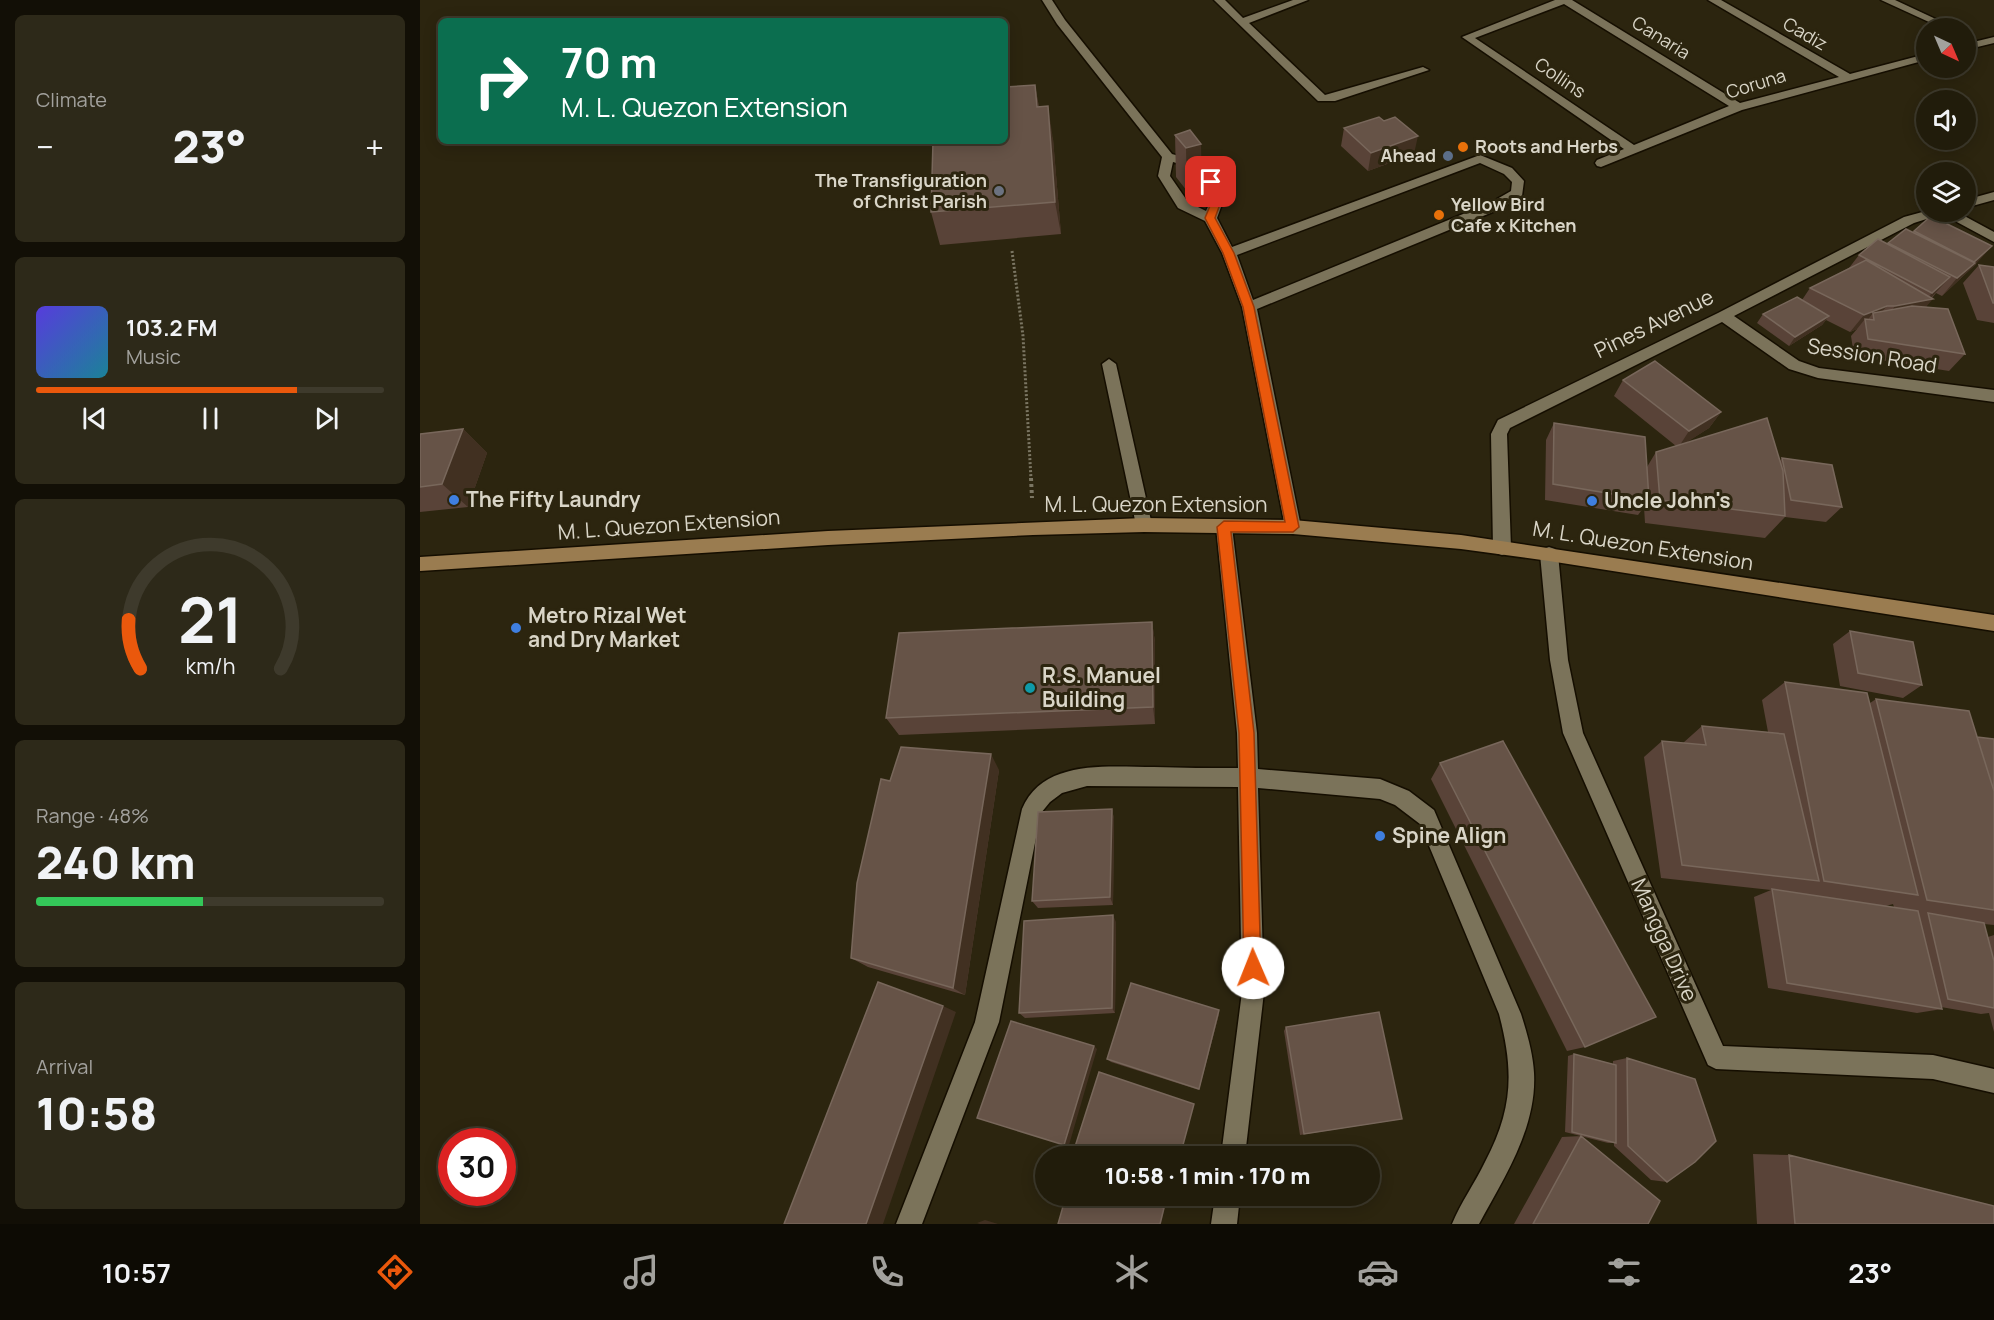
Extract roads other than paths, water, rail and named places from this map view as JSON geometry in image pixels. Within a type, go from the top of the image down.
[{"type":"main road","name":"M. L. Quezon Extension","points":[[420,564],[828,538],[1144,525],[1293,527],[1549,554],[1994,623]]},
{"type":"street","points":[[1047,0],[1061,22],[1168,157],[1196,165],[1211,182],[1219,196],[1210,218]]},
{"type":"street","points":[[1219,0],[1322,99],[1331,99],[1423,70]]},
{"type":"street","points":[[1240,22],[1303,0]]},
{"type":"street","name":"Collins","points":[[1565,0],[1467,37],[1632,149]]},
{"type":"street","name":"Canaria","points":[[1565,0],[1738,107]]},
{"type":"street","name":"Cadiz","points":[[1713,0],[1849,78]]},
{"type":"street","points":[[1886,0],[1927,18]]},
{"type":"street","points":[[1976,40],[1982,43]]},
{"type":"street","points":[[1976,44],[1994,40]]},
{"type":"street","name":"Coruna","points":[[1601,163],[1738,107],[1916,60]]},
{"type":"street","points":[[1168,157],[1164,176],[1183,205],[1210,218],[1229,253],[1249,307],[1293,527]]},
{"type":"street","points":[[1229,253],[1480,159],[1508,171],[1518,181],[1517,193],[1495,206],[1249,307]]},
{"type":"street","points":[[1976,201],[1994,196]]},
{"type":"street","name":"Pines Avenue","points":[[1502,548],[1498,434],[1504,424],[1916,218]]},
{"type":"street","points":[[1966,222],[1994,238]]},
{"type":"street","name":"Session Road","points":[[1723,316],[1794,365],[1818,373],[1994,396]]},
{"type":"street","points":[[1109,364],[1144,525]]},
{"type":"street","points":[[1224,527],[1249,778],[1253,992],[1234,1146]]},
{"type":"street","name":"Mangga Drive","points":[[1549,554],[1559,660],[1573,733],[1716,1057],[1932,1067],[1994,1081]]},
{"type":"street","points":[[909,1224],[987,1022],[1032,809],[1042,793],[1070,780],[1087,776],[1249,778],[1380,789],[1402,798],[1427,817],[1510,1014],[1519,1042],[1523,1071],[1521,1100],[1514,1128],[1465,1224]]},
{"type":"street","points":[[1224,1224],[1227,1206]]},
{"type":"place","name":"Roots and Herbs","points":[[1463,147]]},
{"type":"place","name":"Ahead","points":[[1448,156]]},
{"type":"place","name":"The Transfiguration of Christ Parish","points":[[999,191]]},
{"type":"place","name":"Yellow Bird Cafe x Kitchen","points":[[1439,215]]},
{"type":"place","name":"The Fifty Laundry","points":[[454,500]]},
{"type":"place","name":"Uncle John's","points":[[1592,501]]},
{"type":"place","name":"Metro Rizal Wet and Dry Market","points":[[516,628]]},
{"type":"place","name":"R.S. Manuel Building","points":[[1030,688]]},
{"type":"place","name":"Spine Align","points":[[1380,836]]}]
